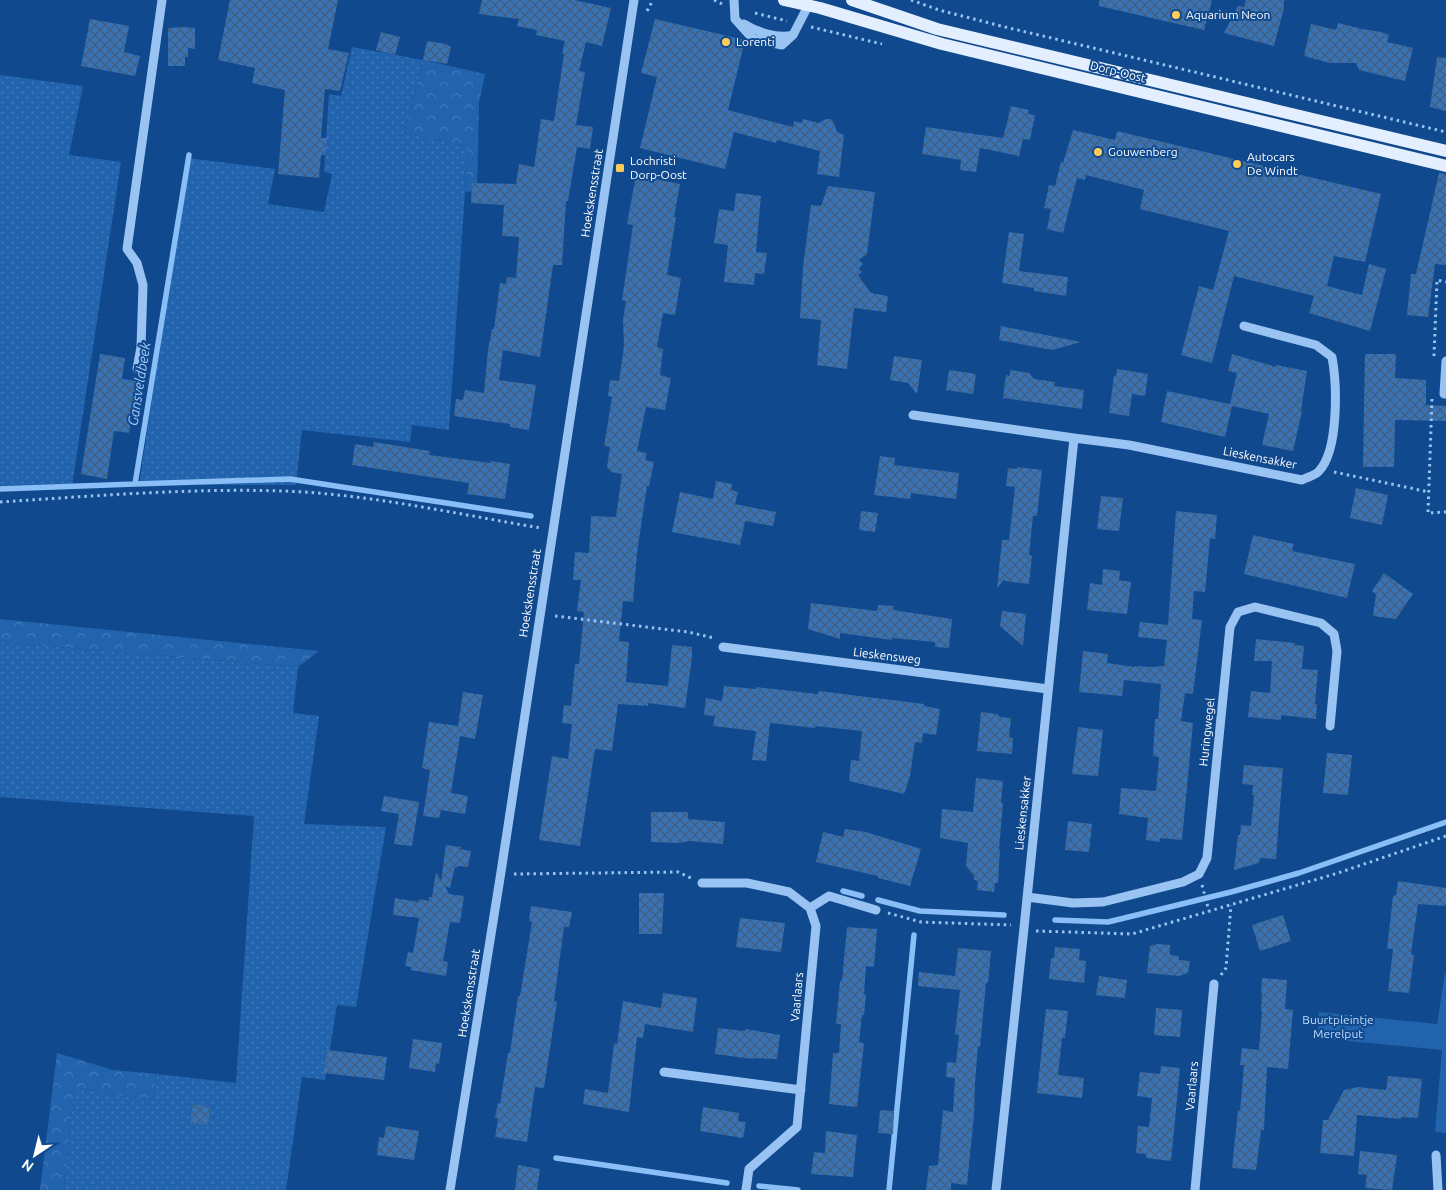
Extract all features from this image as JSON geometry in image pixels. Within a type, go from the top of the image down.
[{"type":"main road","name":"Dorp-Oost","points":[[784,0],[817,5],[942,44],[1446,166]]},
{"type":"main road","name":"Dorp-Oost","points":[[852,0],[937,30],[1446,151]]},
{"type":"street","points":[[137,369],[142,347],[143,285],[136,263],[127,249],[162,0]]},
{"type":"street","name":"Hoekskensstraat","points":[[450,1190],[501,872],[634,0]]},
{"type":"street","points":[[734,0],[735,19],[753,39],[782,45],[793,35],[817,5]]},
{"type":"street","points":[[1244,326],[1316,346],[1332,357],[1336,375],[1334,431],[1322,468]]},
{"type":"street","points":[[1446,361],[1444,394],[1446,394]]},
{"type":"street","name":"Lieskensakker","points":[[913,415],[1129,445],[1302,480],[1318,473],[1322,468]]},
{"type":"street","name":"Lieskensakker","points":[[996,1190],[1028,897],[1074,438]]},
{"type":"street","name":"Huringwegel","points":[[1199,874],[1207,858],[1230,627],[1238,612],[1254,607],[1321,622],[1334,634],[1337,651],[1330,726]]},
{"type":"street","name":"Lieskensweg","points":[[723,647],[1048,689]]},
{"type":"street","points":[[1028,897],[1073,903],[1103,902],[1183,882],[1199,874]]},
{"type":"street","points":[[702,883],[747,884],[789,892],[810,908],[829,896],[876,910]]},
{"type":"street","name":"Vaarlaars","points":[[746,1190],[749,1168],[797,1127],[816,926],[810,908]]},
{"type":"street","name":"Vaarlaars","points":[[1195,1190],[1214,984]]},
{"type":"street","points":[[664,1072],[801,1090]]},
{"type":"street","points":[[1436,1155],[1438,1190]]},
{"type":"path","points":[[911,0],[939,10],[1001,26],[1446,132]]},
{"type":"path","points":[[1322,468],[1429,492]]},
{"type":"path","points":[[0,502],[189,491],[284,491],[354,496],[553,530]]},
{"type":"path","points":[[555,616],[688,632],[716,638],[723,647]]},
{"type":"path","points":[[876,910],[921,922],[1012,926],[1034,931],[1132,934],[1338,872],[1446,836]]},
{"type":"path","points":[[501,872],[516,874],[678,872],[702,883]]},
{"type":"path","points":[[1199,874],[1209,911]]},
{"type":"path","points":[[1214,984],[1226,968],[1231,905]]},
{"type":"green space","points":[[352,47],[423,60],[404,133],[468,147],[449,430],[412,425],[410,442],[302,430],[296,485],[139,485],[188,158],[275,169],[268,204],[324,212],[332,174],[324,172],[329,94],[341,96]]},
{"type":"green space","points":[[423,60],[485,74],[479,103],[477,191],[465,192],[468,147],[404,133]]},
{"type":"green space","points":[[0,75],[83,86],[69,155],[121,162],[72,486],[0,491]]},
{"type":"green space","points":[[0,619],[319,651],[298,667],[0,642]]},
{"type":"green space","points":[[0,642],[298,667],[293,713],[319,716],[304,824],[386,827],[356,1007],[337,1005],[325,1080],[302,1077],[286,1190],[64,1190],[74,1087],[121,1096],[153,1099],[157,1074],[236,1083],[254,816],[0,797]]},
{"type":"green space","name":"Buurtpleintje Merelput","points":[[1445,973],[1446,1133],[1435,1132],[1442,1050],[1317,1038],[1319,1012],[1437,1024]]},
{"type":"green space","points":[[57,1053],[113,1070],[157,1074],[153,1099],[121,1096],[74,1087],[64,1190],[40,1190]]},
{"type":"building","points":[[230,0],[338,0],[328,49],[349,53],[340,91],[325,89],[321,138],[327,138],[325,155],[321,155],[319,178],[278,174],[285,90],[252,83],[255,68],[218,60]]},
{"type":"building","points":[[482,0],[574,0],[611,8],[602,46],[586,42],[579,71],[585,72],[576,125],[593,127],[590,149],[577,147],[568,201],[566,201],[562,265],[553,265],[540,357],[503,350],[499,380],[536,385],[529,430],[510,427],[510,424],[454,416],[456,399],[463,400],[465,390],[484,393],[488,350],[492,329],[494,329],[500,283],[506,284],[507,277],[516,278],[519,237],[502,236],[504,205],[471,203],[472,183],[516,184],[519,164],[534,167],[541,119],[554,121],[565,41],[536,35],[537,30],[517,26],[519,19],[479,14]]},
{"type":"building","points":[[1099,0],[1212,0],[1204,30],[1099,6]]},
{"type":"building","points":[[1246,0],[1284,0],[1284,8],[1274,46],[1224,33],[1238,6],[1244,7]]},
{"type":"building","points":[[90,19],[129,26],[124,52],[140,56],[135,76],[81,66]]},
{"type":"building","points":[[655,19],[745,40],[728,110],[793,127],[794,121],[802,123],[803,119],[819,123],[826,119],[831,119],[837,132],[844,135],[839,177],[817,174],[820,151],[777,140],[776,143],[734,132],[725,169],[640,148],[657,77],[641,73]]},
{"type":"building","points":[[1338,23],[1381,32],[1389,35],[1387,42],[1413,48],[1405,81],[1359,70],[1356,63],[1330,63],[1304,56],[1311,24],[1336,30]]},
{"type":"building","points":[[168,28],[195,28],[195,49],[188,48],[185,66],[168,66]]},
{"type":"building","points":[[381,32],[400,37],[395,55],[376,50]]},
{"type":"building","points":[[427,41],[446,44],[451,47],[447,64],[423,60]]},
{"type":"building","points":[[1437,57],[1446,58],[1446,111],[1430,107]]},
{"type":"building","points":[[1011,106],[1029,110],[1028,114],[1035,115],[1030,140],[1023,139],[1019,156],[980,148],[976,172],[960,170],[961,160],[922,154],[926,127],[1003,138]]},
{"type":"building","points":[[1073,130],[1115,140],[1117,131],[1381,194],[1365,262],[1334,256],[1327,286],[1362,295],[1369,264],[1386,269],[1370,331],[1309,313],[1314,296],[1234,276],[1212,363],[1181,355],[1199,286],[1213,290],[1229,231],[1140,209],[1144,190],[1086,175],[1085,180],[1077,178],[1063,233],[1047,229],[1051,209],[1044,208],[1049,185],[1055,186],[1061,162],[1063,163]]},
{"type":"building","points":[[1439,173],[1446,174],[1446,265],[1435,264],[1428,317],[1407,315],[1411,274],[1416,274]]},
{"type":"building","points":[[636,175],[680,184],[667,275],[681,278],[675,315],[663,313],[657,347],[663,349],[660,375],[671,378],[665,410],[646,407],[637,451],[647,453],[645,460],[654,462],[649,486],[647,486],[637,553],[633,602],[623,601],[619,641],[629,642],[626,682],[668,686],[672,645],[692,647],[692,658],[685,708],[648,703],[648,706],[618,704],[612,751],[595,749],[580,846],[539,840],[552,756],[568,759],[572,724],[562,723],[564,705],[571,706],[575,664],[579,664],[584,612],[577,611],[581,580],[573,580],[575,552],[589,553],[591,516],[616,517],[622,474],[611,472],[607,467],[610,447],[604,446],[612,397],[608,396],[610,380],[619,381],[624,346],[623,320],[626,301],[622,300],[633,225],[627,224]]},
{"type":"building","points":[[828,186],[875,192],[867,254],[859,260],[863,264],[859,268],[862,272],[858,275],[871,293],[888,296],[886,312],[854,308],[847,369],[817,365],[821,320],[800,318],[803,267],[811,205],[821,206]]},
{"type":"building","points":[[736,193],[761,196],[756,252],[767,253],[764,274],[755,273],[754,285],[724,282],[728,245],[714,243],[719,209],[734,211]]},
{"type":"building","points":[[1009,232],[1024,234],[1019,271],[1068,277],[1066,296],[1002,283]]},
{"type":"building","points":[[1001,326],[1081,342],[1052,350],[999,340]]},
{"type":"building","points":[[100,354],[125,358],[122,379],[138,381],[129,433],[114,431],[107,479],[81,474]]},
{"type":"building","points":[[1232,354],[1276,367],[1276,365],[1307,371],[1302,411],[1293,451],[1262,445],[1269,414],[1232,406],[1225,437],[1161,422],[1167,391],[1230,404],[1237,373],[1228,371]]},
{"type":"building","points":[[1365,354],[1396,354],[1395,378],[1426,380],[1426,405],[1446,406],[1446,421],[1395,420],[1394,467],[1363,467]]},
{"type":"building","points":[[894,356],[922,360],[917,394],[908,383],[890,380]]},
{"type":"building","points":[[1117,369],[1148,374],[1145,396],[1132,394],[1129,416],[1109,413],[1114,376],[1116,376]]},
{"type":"building","points":[[949,370],[976,374],[973,394],[946,390]]},
{"type":"building","points":[[1010,370],[1029,373],[1034,379],[1055,382],[1054,386],[1084,390],[1082,409],[1003,398],[1006,375],[1010,376]]},
{"type":"building","points":[[374,442],[430,451],[429,455],[510,464],[505,499],[467,494],[469,483],[352,465],[355,444],[373,447]]},
{"type":"building","points":[[880,456],[895,458],[894,465],[959,473],[956,499],[911,493],[910,499],[874,495]]},
{"type":"building","points":[[1017,467],[1042,470],[1037,516],[1033,516],[1029,555],[1032,556],[1029,584],[1005,581],[1005,579],[997,588],[1002,540],[1009,540],[1015,487],[1006,486],[1008,468],[1017,469]]},
{"type":"building","points":[[716,481],[732,484],[731,490],[738,492],[735,504],[776,512],[773,526],[745,521],[740,545],[672,532],[680,492],[713,499]]},
{"type":"building","points":[[1356,488],[1388,495],[1382,525],[1350,518]]},
{"type":"building","points":[[1101,496],[1123,498],[1119,531],[1097,529]]},
{"type":"building","points":[[861,511],[878,513],[875,532],[859,530]]},
{"type":"building","points":[[1176,511],[1217,515],[1215,539],[1210,538],[1205,592],[1194,591],[1192,619],[1202,620],[1193,694],[1185,693],[1181,721],[1193,723],[1182,840],[1160,838],[1160,842],[1146,840],[1148,818],[1119,814],[1121,788],[1156,791],[1159,757],[1153,756],[1155,719],[1158,719],[1161,684],[1124,680],[1122,696],[1079,692],[1083,651],[1108,654],[1107,663],[1135,667],[1164,666],[1167,640],[1138,637],[1140,622],[1168,625]]},
{"type":"building","points":[[1253,535],[1294,544],[1292,551],[1355,564],[1347,598],[1244,574]]},
{"type":"building","points":[[1103,569],[1120,571],[1119,580],[1131,582],[1127,614],[1087,610],[1090,583],[1102,585]]},
{"type":"building","points":[[1384,573],[1413,594],[1396,619],[1373,616],[1376,594],[1372,591]]},
{"type":"building","points":[[811,603],[877,611],[878,605],[894,606],[893,610],[952,619],[949,648],[935,647],[935,642],[892,638],[892,640],[840,633],[840,639],[808,629]]},
{"type":"building","points":[[1002,611],[1026,614],[1023,646],[1000,626]]},
{"type":"building","points":[[1256,639],[1295,643],[1295,645],[1304,646],[1302,669],[1318,670],[1315,704],[1317,704],[1316,719],[1281,715],[1281,720],[1248,717],[1251,691],[1270,693],[1272,661],[1254,661]]},
{"type":"building","points":[[724,686],[756,689],[756,687],[818,694],[819,691],[924,704],[924,706],[940,709],[936,735],[923,733],[922,743],[915,742],[910,776],[904,794],[849,781],[851,760],[859,761],[862,731],[770,723],[766,761],[752,760],[756,731],[713,726],[715,716],[704,715],[706,698],[722,701]]},
{"type":"building","points":[[463,692],[483,695],[475,739],[460,736],[451,793],[468,796],[465,814],[441,810],[439,818],[423,816],[430,770],[422,768],[429,722],[458,726]]},
{"type":"building","points":[[981,712],[1011,718],[1009,737],[1013,738],[1012,754],[977,751]]},
{"type":"building","points":[[1078,727],[1103,730],[1098,776],[1072,774]]},
{"type":"building","points":[[1327,753],[1352,755],[1348,795],[1323,793]]},
{"type":"building","points":[[1244,765],[1283,768],[1276,859],[1260,858],[1259,863],[1234,870],[1238,835],[1240,835],[1241,825],[1251,826],[1254,795],[1252,795],[1253,785],[1242,784]]},
{"type":"building","points":[[976,778],[1003,781],[998,883],[995,883],[994,892],[977,890],[978,881],[974,880],[974,876],[966,866],[968,843],[940,838],[942,809],[973,812]]},
{"type":"building","points":[[384,796],[419,802],[412,846],[394,844],[399,814],[381,811]]},
{"type":"building","points":[[651,812],[688,812],[688,819],[725,822],[723,844],[690,841],[678,843],[651,842]]},
{"type":"building","points":[[1068,821],[1092,824],[1089,852],[1065,850]]},
{"type":"building","points":[[845,829],[866,832],[921,849],[910,886],[878,878],[878,876],[816,862],[823,832],[843,837]]},
{"type":"building","points":[[446,845],[461,847],[460,849],[471,851],[468,867],[455,867],[450,888],[445,886],[449,894],[464,896],[460,923],[450,922],[443,961],[448,962],[446,976],[411,970],[411,967],[405,966],[408,952],[413,953],[419,918],[393,915],[395,898],[418,902],[419,899],[429,901],[429,897],[432,897],[436,872],[441,881]]},
{"type":"building","points":[[1398,881],[1446,888],[1446,906],[1418,904],[1411,954],[1414,955],[1409,993],[1388,991],[1393,949],[1387,949],[1393,896],[1396,895]]},
{"type":"building","points":[[639,893],[664,893],[662,934],[639,934]]},
{"type":"building","points":[[531,906],[572,912],[569,927],[564,927],[554,1001],[557,1002],[544,1088],[535,1087],[527,1142],[495,1137],[498,1119],[495,1118],[498,1103],[500,1104],[518,996],[520,996],[532,922],[529,921]]},
{"type":"building","points":[[1283,915],[1291,941],[1260,951],[1252,925]]},
{"type":"building","points":[[740,918],[785,923],[781,952],[736,947]]},
{"type":"building","points":[[847,927],[877,929],[874,967],[866,966],[864,994],[866,994],[859,1042],[864,1043],[857,1107],[829,1104],[833,1053],[839,1053],[841,1024],[836,1024]]},
{"type":"building","points":[[1157,944],[1170,945],[1170,955],[1179,956],[1179,960],[1190,961],[1188,973],[1179,976],[1147,973],[1150,946]]},
{"type":"building","points":[[1055,947],[1080,949],[1079,960],[1086,961],[1084,983],[1049,979],[1051,958],[1054,958]]},
{"type":"building","points":[[958,948],[991,951],[980,1047],[978,1046],[967,1185],[951,1183],[951,1190],[926,1190],[929,1166],[938,1165],[943,1110],[953,1112],[955,1078],[946,1077],[947,1062],[956,1063],[959,1035],[955,1034],[960,990],[918,986],[919,972],[955,976]]},
{"type":"building","points":[[1099,976],[1127,980],[1125,998],[1096,995]]},
{"type":"building","points":[[1262,978],[1287,980],[1285,1009],[1293,1010],[1288,1069],[1267,1067],[1264,1130],[1261,1130],[1256,1170],[1232,1168],[1244,1065],[1240,1065],[1242,1048],[1259,1050]]},
{"type":"building","points":[[663,993],[697,998],[693,1032],[645,1024],[643,1038],[637,1037],[629,1112],[583,1104],[585,1089],[608,1093],[614,1043],[617,1044],[623,1001],[661,1008]]},
{"type":"building","points":[[1156,1008],[1182,1010],[1180,1037],[1154,1035]]},
{"type":"building","points":[[1046,1009],[1068,1011],[1065,1038],[1062,1038],[1058,1075],[1084,1078],[1082,1098],[1037,1093]]},
{"type":"building","points":[[718,1028],[745,1031],[746,1029],[780,1035],[777,1059],[753,1059],[715,1054]]},
{"type":"building","points":[[413,1039],[442,1043],[439,1064],[436,1063],[435,1072],[409,1068]]},
{"type":"building","points":[[327,1050],[387,1057],[384,1080],[324,1073]]},
{"type":"building","points":[[1161,1066],[1180,1068],[1171,1161],[1146,1158],[1146,1154],[1136,1153],[1138,1126],[1149,1127],[1152,1098],[1137,1096],[1140,1072],[1160,1074]]},
{"type":"building","points":[[1388,1076],[1422,1079],[1418,1118],[1401,1117],[1401,1119],[1357,1115],[1354,1156],[1320,1153],[1323,1120],[1328,1120],[1344,1090],[1358,1087],[1386,1090]]},
{"type":"building","points":[[193,1104],[210,1107],[208,1125],[190,1123]]},
{"type":"building","points":[[703,1107],[739,1113],[738,1121],[746,1122],[743,1138],[700,1131]]},
{"type":"building","points":[[880,1110],[894,1111],[893,1134],[878,1133]]},
{"type":"building","points":[[386,1126],[419,1131],[414,1160],[377,1155],[379,1137],[384,1138]]},
{"type":"building","points":[[826,1131],[857,1135],[853,1177],[811,1174],[814,1152],[825,1153]]},
{"type":"building","points":[[1360,1151],[1397,1155],[1392,1190],[1365,1188],[1367,1175],[1358,1174]]},
{"type":"building","points":[[518,1165],[540,1169],[537,1190],[515,1190]]},
{"type":"waterway","name":"Gansveldbeek","points":[[0,489],[135,484],[189,155]]},
{"type":"waterway","points":[[135,484],[290,479],[531,516]]},
{"type":"waterway","points":[[1055,920],[1108,922],[1231,892],[1299,873],[1446,822]]},
{"type":"waterway","points":[[843,891],[862,896]]},
{"type":"waterway","points":[[878,900],[920,911],[1004,915]]},
{"type":"waterway","points":[[889,1190],[914,935]]},
{"type":"waterway","points":[[556,1158],[727,1183]]},
{"type":"waterway","points":[[759,1186],[798,1190]]},
{"type":"place","name":"Aquarium Neon","points":[[1176,15]]},
{"type":"place","name":"Lorenti","points":[[726,42]]},
{"type":"place","name":"Gouwenberg","points":[[1098,152]]},
{"type":"place","name":"Autocars De Windt","points":[[1237,164]]},
{"type":"place","name":"Lochristi Dorp-Oost","points":[[620,168]]}]
